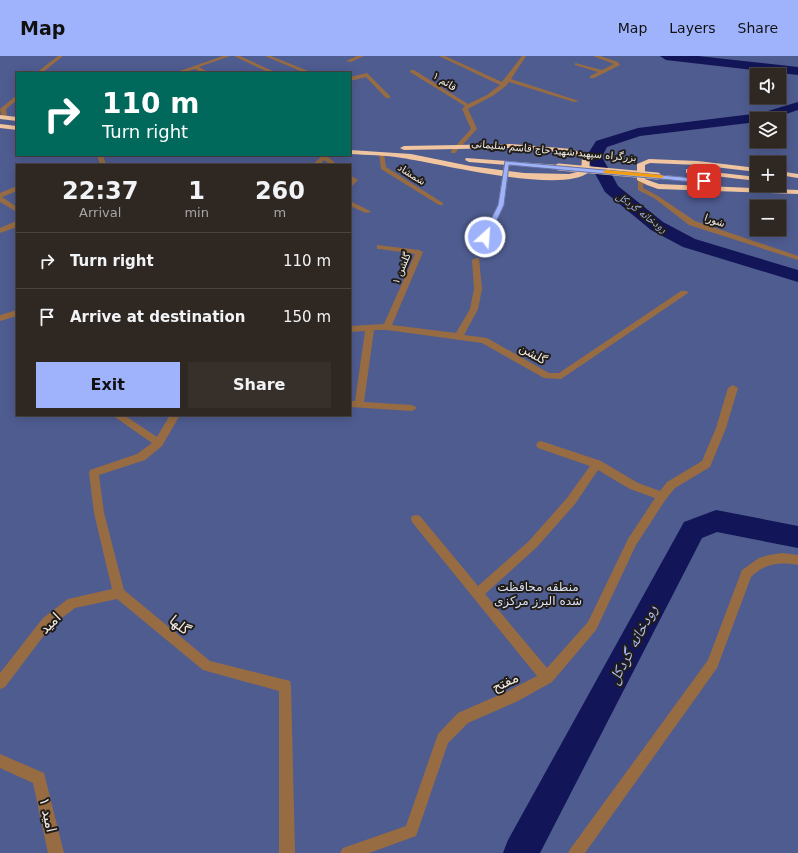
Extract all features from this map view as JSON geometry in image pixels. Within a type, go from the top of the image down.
[{"type":"highway","points":[[2,118],[16,119]]},
{"type":"highway","points":[[0,126],[16,128]]},
{"type":"highway","name":"بزرگراه سپهبد شهید حاج قاسم سلیمانی","points":[[351,144],[404,152],[507,163],[559,163]]},
{"type":"highway","points":[[459,146],[511,146],[572,151],[586,157],[585,172],[580,175],[550,177],[505,173],[404,152],[459,146]]},
{"type":"highway","name":"بزرگراه سپهبد شهید حاج قاسم سلیمانی","points":[[351,152],[381,154],[404,152],[453,152],[656,172],[750,179]]},
{"type":"highway","points":[[750,169],[698,163],[649,161],[641,164],[641,180],[652,186],[663,188],[713,188],[798,192]]},
{"type":"highway","name":"بزرگراه سپهبد شهید حاج قاسم سلیمانی","points":[[656,172],[798,192]]},
{"type":"highway","points":[[786,174],[798,176]]},
{"type":"highway","points":[[786,182],[798,183]]},
{"type":"street","points":[[48,70],[61,56]]},
{"type":"street","points":[[48,70],[69,56]]},
{"type":"street","points":[[181,72],[228,56]]},
{"type":"street","points":[[236,56],[272,72]]},
{"type":"street","points":[[267,56],[307,72]]},
{"type":"street","points":[[349,61],[362,56]]},
{"type":"street","points":[[441,56],[504,86]]},
{"type":"street","points":[[453,152],[474,129],[465,109],[504,86],[524,56]]},
{"type":"street","points":[[592,77],[617,65],[616,63],[595,56]]},
{"type":"street","points":[[577,64],[602,72]]},
{"type":"street","points":[[195,67],[205,72]]},
{"type":"street","name":"قائم ۱","points":[[412,71],[468,106]]},
{"type":"street","points":[[351,79],[367,75],[388,97]]},
{"type":"street","points":[[508,80],[576,101]]},
{"type":"street","points":[[0,103],[16,91]]},
{"type":"street","points":[[2,118],[2,108],[16,98]]},
{"type":"street","name":"شمشاد","points":[[381,154],[383,168],[441,204]]},
{"type":"street","points":[[316,164],[326,156],[334,164]]},
{"type":"street","points":[[485,237],[501,205],[507,163]]},
{"type":"street","points":[[351,178],[355,180],[351,185]]},
{"type":"street","name":"شورا","points":[[641,180],[640,189],[656,197],[692,223],[798,258]]},
{"type":"street","points":[[656,197],[656,192],[663,188]]},
{"type":"street","points":[[16,189],[0,197],[16,209]]},
{"type":"street","points":[[351,204],[368,212]]},
{"type":"street","points":[[0,231],[16,224]]},
{"type":"street","name":"گلشن ۱","points":[[380,247],[419,252],[387,327]]},
{"type":"street","points":[[459,336],[474,309],[478,289],[476,260]]},
{"type":"street","name":"گلشن","points":[[351,329],[387,327],[484,340],[547,376],[561,376],[684,293]]},
{"type":"street","points":[[0,318],[16,313]]},
{"type":"street","points":[[370,328],[355,404],[412,408]]},
{"type":"street","points":[[416,519],[547,678],[592,626],[632,542],[662,496],[671,485],[706,464],[721,428],[733,388]]},
{"type":"street","points":[[118,416],[159,443]]},
{"type":"street","points":[[119,593],[99,513],[94,473],[141,457],[159,443],[174,416]]},
{"type":"street","points":[[542,445],[597,464],[634,486],[662,496]]},
{"type":"street","points":[[477,594],[533,544],[571,501],[597,464]]},
{"type":"street","points":[[576,853],[713,664],[746,574],[756,563],[767,559],[798,560]]},
{"type":"street","name":"امید","points":[[0,683],[47,622],[72,603],[119,593]]},
{"type":"street","name":"گلها","points":[[119,593],[207,666],[285,686],[287,853]]},
{"type":"street","name":"مفتح","points":[[348,853],[411,831],[443,739],[463,718],[513,696],[547,678]]},
{"type":"street","name":"امید ۱","points":[[0,761],[39,778],[56,853]]},
{"type":"green space","name":"منطقه محافظت شده البرز مرکزی","points":[[0,56],[798,56],[798,853],[0,853]]},
{"type":"waterway","name":"رودخانه گردکل","points":[[666,56],[798,71]]},
{"type":"waterway","name":"رودخانه گردکل","points":[[798,106],[763,117],[638,132],[601,144],[594,157],[611,189],[657,226],[689,243],[798,276]]},
{"type":"waterway","name":"رودخانه گردکل","points":[[521,853],[693,530],[716,521],[798,537]]},
{"type":"slow traffic","points":[[606,172],[661,177]]},
{"type":"route","points":[[485,237],[501,205],[507,163],[704,181]]}]
